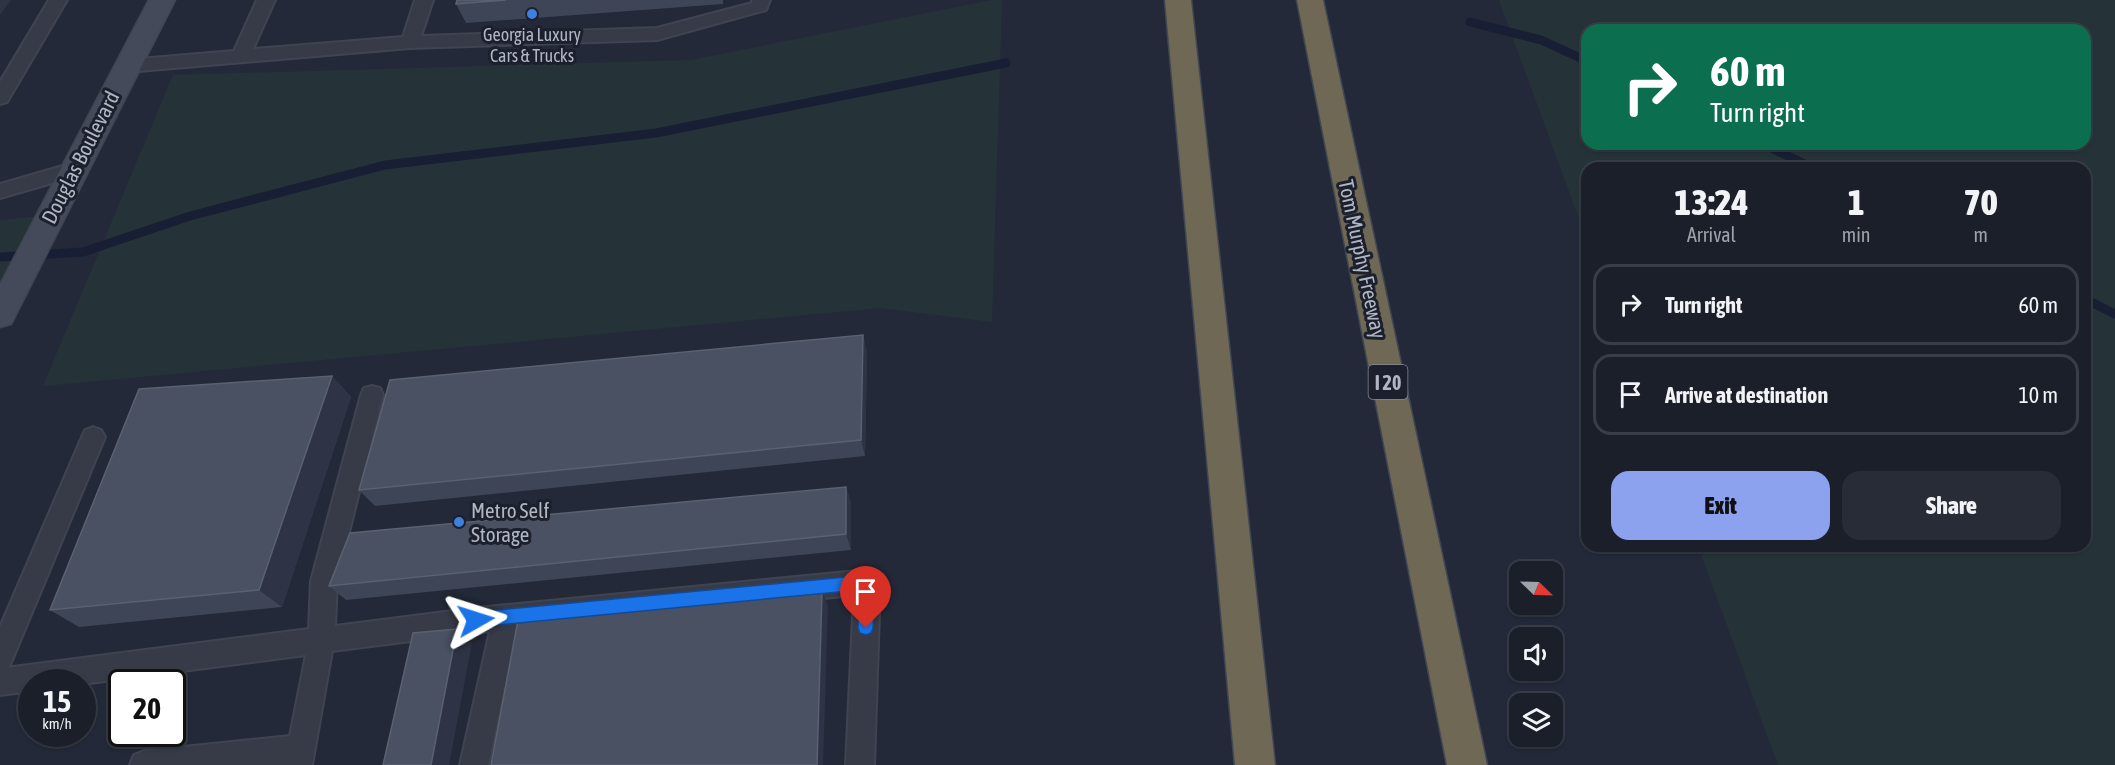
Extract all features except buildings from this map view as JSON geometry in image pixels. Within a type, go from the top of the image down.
[{"type":"highway","points":[[1178,0],[1255,765]]},
{"type":"highway","name":"Tom Murphy Freeway","points":[[1310,0],[1467,765]]},
{"type":"main road","name":"Douglas Boulevard","points":[[0,315],[162,0]]},
{"type":"lane","points":[[0,98],[58,0]]},
{"type":"lane","points":[[240,56],[266,0]]},
{"type":"lane","points":[[410,42],[424,0]]},
{"type":"lane","points":[[128,66],[410,42],[657,34],[760,6],[761,0]]},
{"type":"lane","points":[[0,191],[74,170]]},
{"type":"lane","points":[[144,765],[300,757],[321,642],[324,581],[372,395]]},
{"type":"lane","points":[[0,658],[93,437]]},
{"type":"lane","points":[[0,682],[321,642],[506,616],[867,582],[860,765]]},
{"type":"lane","points":[[474,765],[506,616]]},
{"type":"shaded area","points":[[992,0],[1002,0],[992,322],[880,308],[43,386],[173,75],[691,60]]},
{"type":"shaded area","points":[[1499,0],[2115,0],[2115,765],[1778,765],[1700,552],[2091,552],[2091,162],[1581,162],[1581,225]]},
{"type":"shaded area","points":[[51,215],[0,315],[0,220]]},
{"type":"waterway","points":[[1470,22],[1541,40],[1581,58]]},
{"type":"waterway","points":[[0,257],[83,252],[190,216],[385,165],[656,133],[1006,63]]},
{"type":"waterway","points":[[1776,150],[1800,162]]},
{"type":"waterway","points":[[2091,302],[2115,314]]},
{"type":"place","name":"Georgia Luxury Cars & Trucks","points":[[532,14]]},
{"type":"place","name":"Metro Self Storage","points":[[459,522]]},
{"type":"route","points":[[476,620],[867,582],[866,628]]}]
